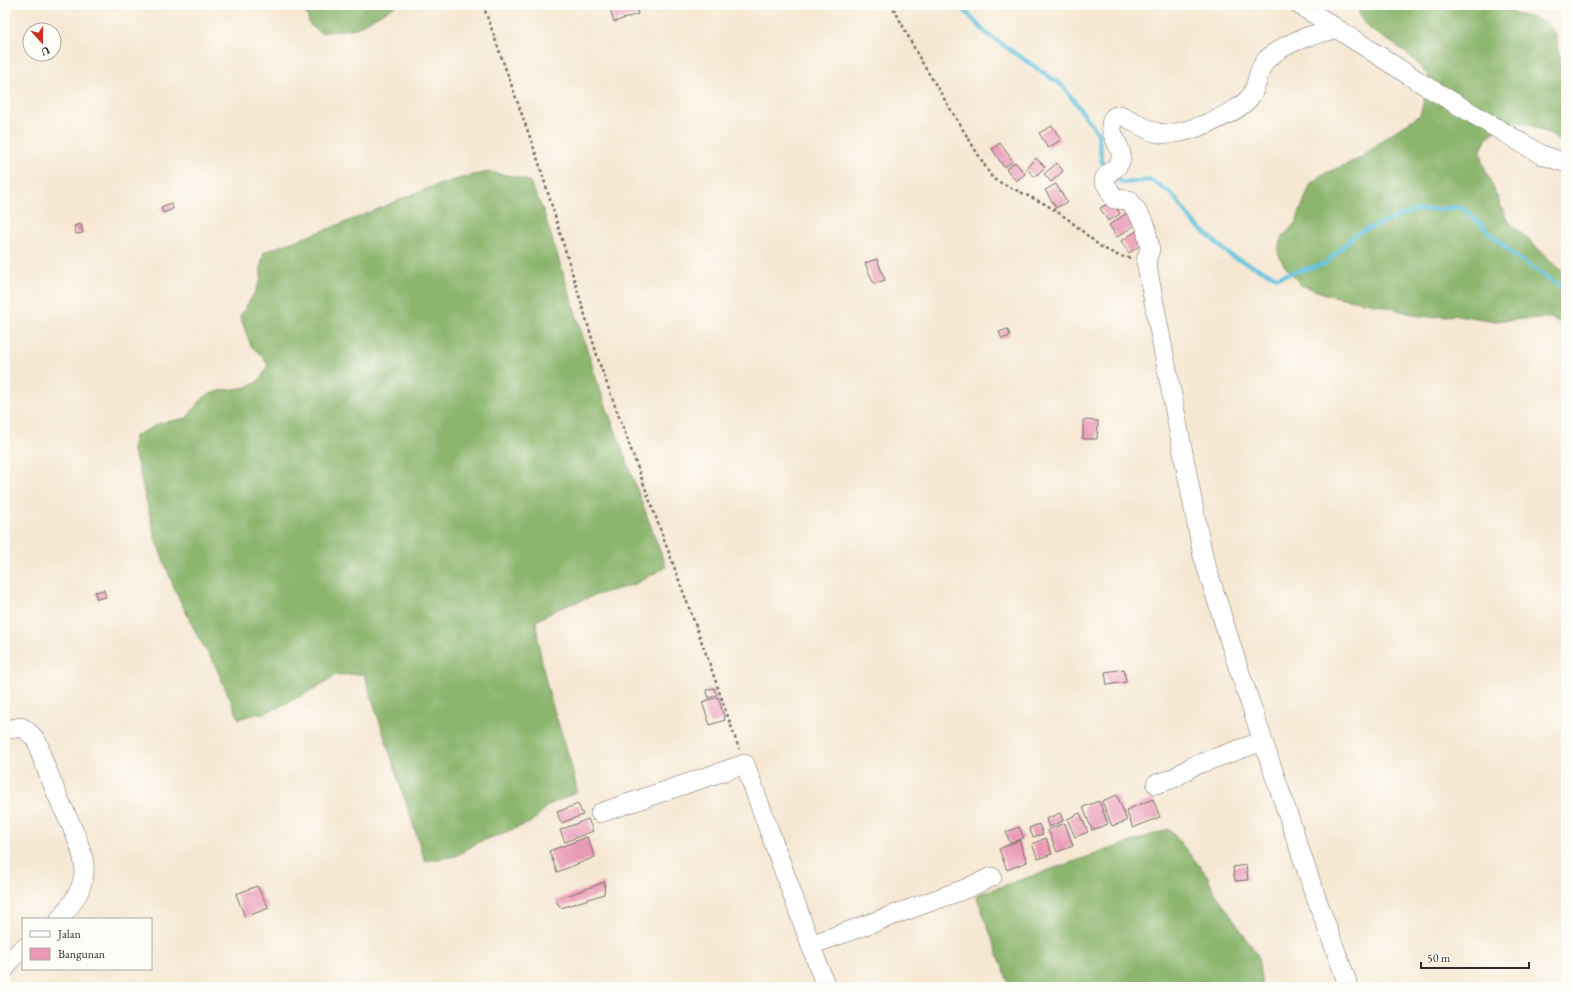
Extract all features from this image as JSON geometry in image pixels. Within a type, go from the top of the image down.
[{"type":"street","points":[[1300,5],[1426,86],[1542,155],[1566,163]]},
{"type":"street","points":[[1336,29],[1304,37],[1278,50],[1261,66],[1256,85],[1249,98],[1222,117],[1200,127],[1177,133],[1158,133],[1120,115],[1114,117],[1111,124],[1111,129],[1121,157],[1105,183],[1114,199],[1129,200],[1145,224],[1150,249],[1146,261],[1203,556],[1314,892],[1349,987]]},
{"type":"street","points":[[5,730],[21,727],[32,734],[39,744],[58,798],[75,834],[83,859],[84,872],[82,885],[76,898],[61,918]]},
{"type":"street","points":[[1156,784],[1174,778],[1193,766],[1263,741]]},
{"type":"street","points":[[600,813],[745,764],[826,987]]},
{"type":"street","points":[[811,946],[958,892],[992,877]]},
{"type":"street","points":[[5,969],[11,959],[22,949]]},
{"type":"path","points":[[483,5],[538,160],[600,365],[745,764]]},
{"type":"path","points":[[889,5],[895,10],[920,59],[993,179],[1045,204],[1068,219],[1101,247],[1118,256],[1146,261]]},
{"type":"green space","points":[[304,5],[397,5],[356,28],[321,33],[310,25]]},
{"type":"green space","points":[[1357,5],[1495,5],[1517,14],[1546,22],[1555,33],[1561,59],[1566,65],[1566,144],[1526,123],[1512,121],[1498,128],[1487,138],[1481,150],[1483,164],[1507,220],[1556,266],[1566,273],[1566,325],[1550,318],[1496,321],[1457,315],[1431,317],[1419,316],[1380,305],[1328,295],[1301,285],[1284,265],[1278,253],[1280,240],[1296,222],[1311,183],[1321,175],[1361,158],[1383,139],[1420,115],[1430,78],[1404,51],[1375,33],[1366,25],[1362,20]]},
{"type":"green space","points":[[490,172],[517,177],[530,182],[543,210],[599,387],[666,567],[635,584],[596,595],[558,609],[536,621],[546,681],[554,712],[569,757],[577,792],[547,806],[532,822],[477,843],[456,856],[425,861],[364,674],[336,675],[314,689],[277,708],[265,713],[239,719],[214,663],[199,639],[176,592],[156,541],[137,462],[132,449],[135,436],[160,423],[187,418],[198,403],[206,396],[218,391],[246,387],[252,385],[261,378],[268,365],[261,355],[251,346],[240,316],[261,279],[261,265],[264,252],[433,187],[461,178]]},
{"type":"green space","points":[[1169,829],[1207,875],[1212,888],[1258,956],[1262,987],[1010,987],[976,895]]},
{"type":"building","points":[[609,5],[636,5],[638,14],[614,22]]},
{"type":"building","points":[[1052,126],[1061,140],[1048,148],[1039,133]]},
{"type":"building","points":[[1000,143],[1013,161],[1004,167],[992,149]]},
{"type":"building","points":[[1036,158],[1045,167],[1035,177],[1026,168]]},
{"type":"building","points":[[1015,162],[1025,174],[1016,181],[1006,169]]},
{"type":"building","points":[[1057,163],[1063,171],[1051,182],[1044,174]]},
{"type":"building","points":[[1056,184],[1067,202],[1056,208],[1045,190]]},
{"type":"building","points":[[1113,201],[1120,214],[1108,221],[1100,208]]},
{"type":"building","points":[[171,203],[173,209],[163,213],[161,207]]},
{"type":"building","points":[[1127,213],[1135,225],[1117,237],[1109,225]]},
{"type":"building","points":[[81,224],[83,233],[76,234],[74,226]]},
{"type":"building","points":[[1138,230],[1145,242],[1129,253],[1121,241]]},
{"type":"building","points":[[877,259],[885,280],[874,284],[865,263]]},
{"type":"building","points":[[1008,329],[1010,336],[1002,339],[999,332]]},
{"type":"building","points":[[1083,420],[1098,421],[1097,439],[1083,439]]},
{"type":"building","points":[[104,590],[106,597],[97,599],[95,592]]},
{"type":"building","points":[[1124,669],[1126,682],[1107,685],[1105,672]]},
{"type":"building","points":[[714,688],[717,695],[709,698],[706,690]]},
{"type":"building","points":[[718,697],[725,720],[710,725],[702,702]]},
{"type":"building","points":[[1117,795],[1127,821],[1112,826],[1102,801]]},
{"type":"building","points":[[1153,799],[1160,817],[1133,828],[1126,810]]},
{"type":"building","points":[[1099,801],[1108,824],[1092,830],[1083,807]]},
{"type":"building","points":[[578,804],[583,815],[561,823],[557,812]]},
{"type":"building","points":[[1060,813],[1063,821],[1049,827],[1046,819]]},
{"type":"building","points":[[1080,813],[1088,832],[1075,837],[1067,819]]},
{"type":"building","points":[[588,819],[593,831],[565,842],[560,830]]},
{"type":"building","points":[[1065,823],[1073,846],[1057,852],[1048,830]]},
{"type":"building","points":[[1039,824],[1043,834],[1033,837],[1029,828]]},
{"type":"building","points":[[1019,827],[1024,838],[1010,843],[1006,832]]},
{"type":"building","points":[[587,837],[595,857],[557,872],[549,851]]},
{"type":"building","points":[[1046,838],[1052,854],[1038,859],[1032,844]]},
{"type":"building","points":[[1019,840],[1027,862],[1007,870],[999,849]]},
{"type":"building","points":[[1246,865],[1248,880],[1235,881],[1233,867]]},
{"type":"building","points":[[605,882],[604,894],[561,908],[555,900]]},
{"type":"building","points":[[257,886],[269,908],[245,917],[236,894]]},
{"type":"waterway","points":[[959,5],[987,34],[1063,86],[1098,133],[1102,162],[1107,168]]},
{"type":"waterway","points":[[1114,175],[1122,183],[1151,180],[1173,195],[1193,222],[1231,256],[1277,277],[1325,264],[1357,233],[1413,211],[1462,207],[1515,256],[1566,290]]}]
